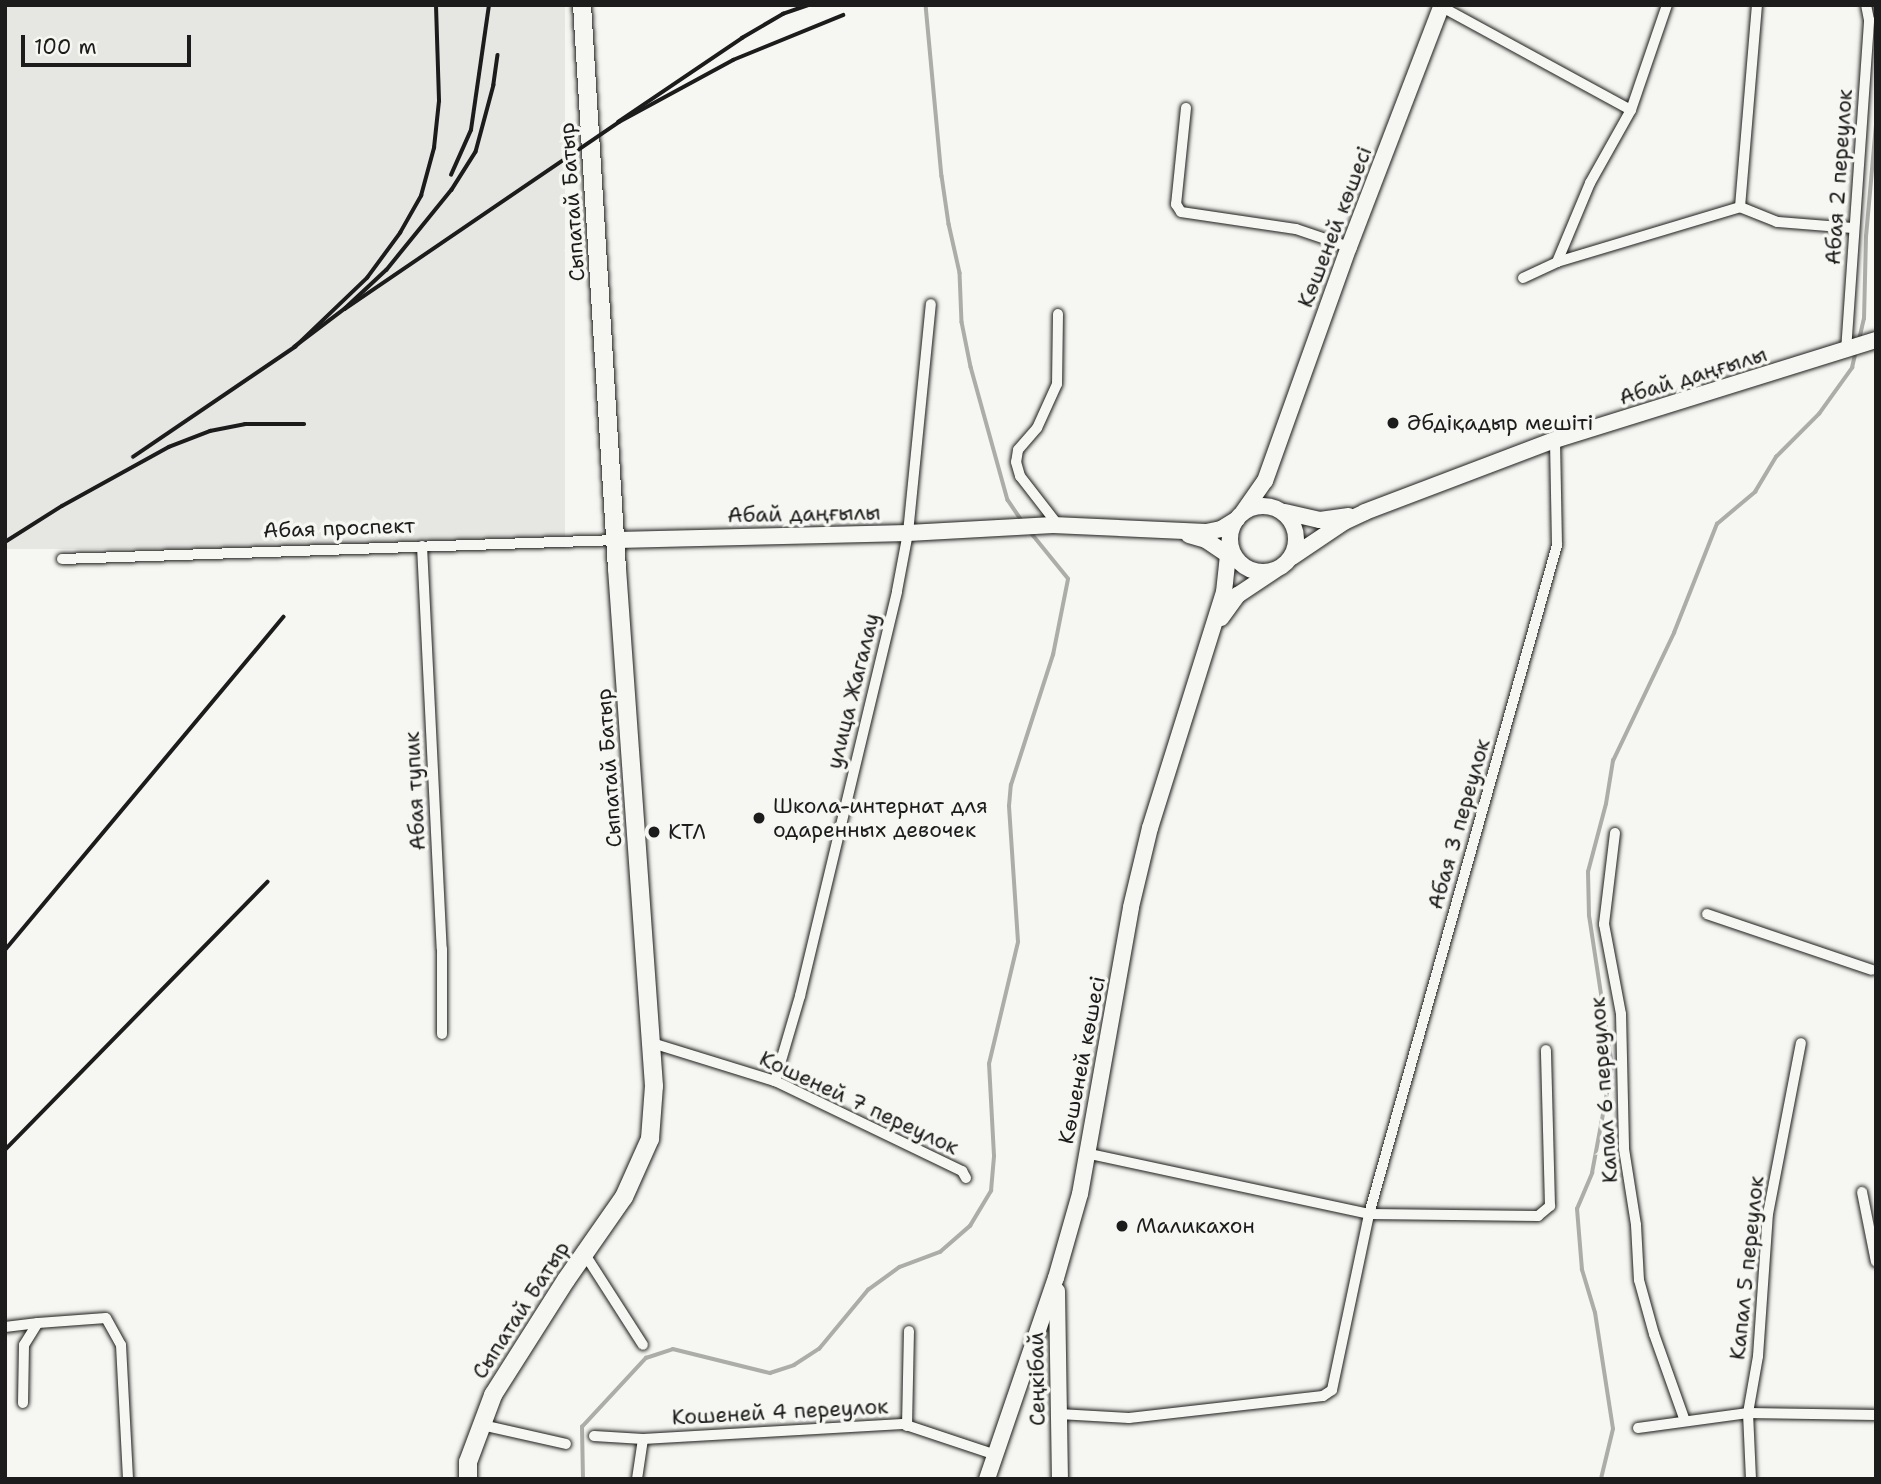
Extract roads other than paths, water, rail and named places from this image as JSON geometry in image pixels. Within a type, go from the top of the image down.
[{"type":"main road","name":"Сыпатай Батыр","points":[[468,1479],[468,1462],[493,1395],[584,1253],[624,1197],[650,1139],[654,1086],[652,1043],[617,569],[583,5]]},
{"type":"main road","name":"Көшеней көшесі","points":[[1240,515],[1260,492],[1349,247],[1442,6]]},
{"type":"main road","name":"Абай даңғылы","points":[[1365,512],[1555,440],[1876,340]]},
{"type":"main road","points":[[1271,464],[1270,487],[1282,511],[1295,528],[1297,538],[1292,557]]},
{"type":"main road","points":[[1056,526],[1173,531],[1221,529],[1240,515],[1261,505],[1320,520],[1365,512]]},
{"type":"main road","points":[[1209,646],[1222,616],[1238,595],[1344,522],[1365,512]]},
{"type":"main road","points":[[1209,646],[1234,559],[1230,537],[1240,515]]},
{"type":"main road","name":"Абай даңғылы","points":[[617,540],[908,533],[1056,526]]},
{"type":"main road","points":[[1173,531],[1206,540],[1251,570],[1275,570]]},
{"type":"main road","name":"Көшеней көшесі","points":[[987,1479],[1056,1278],[1080,1194],[1085,1153],[1131,907],[1150,828],[1209,646]]},
{"type":"main road","name":"Сеңкібай","points":[[1056,1278],[1060,1479]]},
{"type":"street","points":[[1557,262],[1590,183],[1631,110],[1667,5]]},
{"type":"street","points":[[1740,207],[1757,5]]},
{"type":"street","name":"Абая 2 переулок","points":[[1846,351],[1869,20],[1866,5]]},
{"type":"street","points":[[1442,6],[1631,110]]},
{"type":"street","points":[[1186,108],[1176,204],[1181,212],[1297,229],[1349,247]]},
{"type":"street","points":[[1523,278],[1557,262],[1740,207],[1777,222],[1854,228]]},
{"type":"street","name":"улица Жагалау","points":[[775,1081],[800,996],[908,533],[931,304]]},
{"type":"street","points":[[1056,526],[1020,476],[1016,462],[1023,442],[1037,428],[1057,384],[1058,313]]},
{"type":"street","name":"Абая 3 переулок","points":[[1059,1414],[1129,1418],[1323,1396],[1332,1390],[1368,1214],[1558,545],[1555,440]]},
{"type":"street","name":"Абая проспект","points":[[62,559],[617,540]]},
{"type":"street","name":"Абая тупик","points":[[422,546],[442,949],[442,1034]]},
{"type":"street","name":"Капал 6 переулок","points":[[1615,833],[1604,924],[1621,1014],[1624,1149],[1636,1225],[1639,1280],[1654,1334],[1685,1421]]},
{"type":"street","points":[[1707,914],[1874,973],[1876,956]]},
{"type":"street","name":"Кошеней 7 переулок","points":[[652,1043],[775,1081],[962,1171],[966,1178]]},
{"type":"street","name":"Капал 5 переулок","points":[[1751,1479],[1748,1413],[1758,1356],[1768,1214],[1801,1044]]},
{"type":"street","points":[[1085,1153],[1368,1214],[1527,1217],[1545,1212],[1550,1206],[1551,1162],[1546,1050]]},
{"type":"street","points":[[1862,1192],[1876,1262]]},
{"type":"street","points":[[584,1253],[643,1345]]},
{"type":"street","points":[[5,1327],[106,1318],[121,1345],[128,1479]]},
{"type":"street","points":[[23,1403],[23,1345],[38,1324]]},
{"type":"street","points":[[907,1426],[909,1331]]},
{"type":"street","points":[[1638,1427],[1748,1413],[1876,1415]]},
{"type":"street","points":[[482,1425],[566,1444]]},
{"type":"street","name":"Кошеней 4 переулок","points":[[637,1479],[643,1439],[907,1426],[996,1455]]},
{"type":"street","points":[[594,1436],[643,1439]]},
{"type":"waterway","points":[[926,5],[942,176],[960,273],[962,322],[971,367],[1008,500],[1023,522]]},
{"type":"waterway","points":[[1872,5],[1876,30]]},
{"type":"waterway","points":[[1859,340],[1864,319],[1866,237],[1876,126]]},
{"type":"waterway","points":[[1601,1479],[1613,1429],[1595,1313],[1582,1270],[1577,1209],[1592,1173],[1612,1066],[1589,916],[1588,872],[1606,804],[1613,761],[1674,633],[1717,524],[1755,492],[1776,457],[1819,414],[1852,368],[1856,350]]},
{"type":"waterway","points":[[583,1479],[582,1427],[646,1358],[673,1349],[770,1373],[794,1365],[819,1349],[868,1290],[900,1267],[940,1252],[970,1226],[991,1191],[994,1156],[989,1064],[1018,942],[1009,806],[1011,785],[1053,655],[1068,579],[1029,531]]},
{"type":"railway","points":[[345,309],[295,347],[367,278],[400,233],[421,196],[434,148],[439,101],[436,5]]},
{"type":"railway","points":[[451,175],[471,130],[489,5]]},
{"type":"railway","points":[[810,5],[784,14],[743,38],[619,122],[733,60],[843,15]]},
{"type":"railway","points":[[498,55],[494,85],[476,152],[452,190],[387,270],[345,309],[619,122]]},
{"type":"railway","points":[[133,457],[295,347]]},
{"type":"railway","points":[[5,542],[62,506],[169,447],[210,431],[245,424],[304,424]]},
{"type":"railway","points":[[5,950],[283,617]]},
{"type":"railway","points":[[5,1150],[267,882]]},
{"type":"place","name":"Әбдіқадыр мешіті","points":[[1393,423]]},
{"type":"place","name":"Школа-интернат для одаренных девочек","points":[[759,818]]},
{"type":"place","name":"КТЛ","points":[[654,832]]},
{"type":"place","name":"Маликахон","points":[[1122,1226]]}]
